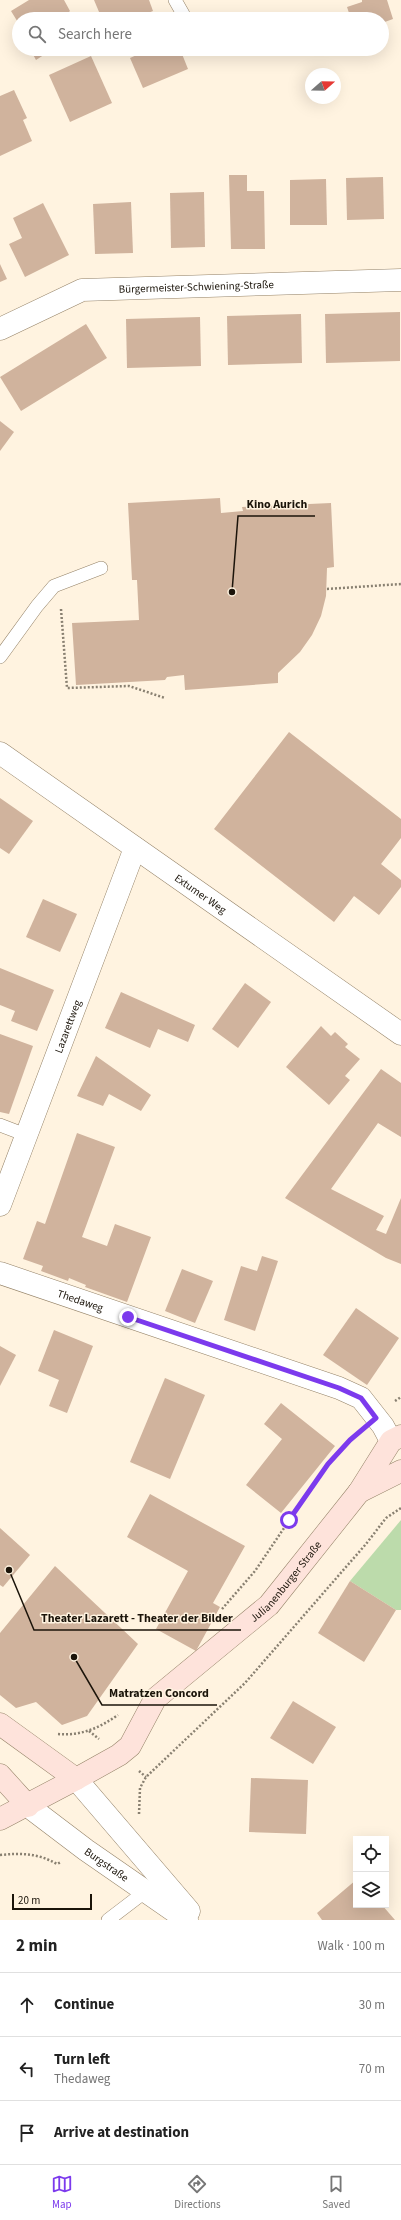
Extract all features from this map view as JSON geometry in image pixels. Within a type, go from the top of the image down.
[{"type":"main road","name":"Julianenburger Straße","points":[[0,1819],[28,1806],[119,1755],[130,1746],[155,1699],[269,1604],[360,1492],[396,1438]]},
{"type":"main road","name":"Julianenburger Straße","points":[[360,1492],[401,1471]]},
{"type":"main road","points":[[0,1724],[76,1779]]},
{"type":"main road","points":[[0,1774],[28,1806]]},
{"type":"street","name":"Bürgermeister-Schwiening-Straße","points":[[0,329],[82,290],[401,280]]},
{"type":"street","name":"Extumer Weg","points":[[0,753],[401,1034]]},
{"type":"street","name":"Lazarettweg","points":[[0,1205],[135,848]]},
{"type":"street","name":"Thedaweg","points":[[0,1273],[339,1388],[361,1398],[376,1418],[396,1438]]},
{"type":"street","points":[[76,1779],[196,1920]]},
{"type":"street","name":"Burgstraße","points":[[28,1806],[86,1850],[187,1920]]},
{"type":"lane","points":[[175,0],[182,12]]},
{"type":"lane","points":[[0,656],[37,606],[54,586],[101,568]]},
{"type":"lane","points":[[0,1125],[26,1135]]},
{"type":"lane","points":[[108,1920],[146,1891]]},
{"type":"path","points":[[60,584],[67,688],[129,686],[165,698]]},
{"type":"path","points":[[327,589],[401,584]]},
{"type":"path","points":[[218,1614],[255,1571],[328,1464],[350,1440],[401,1397]]},
{"type":"path","points":[[140,1821],[140,1788],[146,1777],[245,1683],[366,1544],[386,1518],[401,1508]]},
{"type":"path","points":[[55,1734],[73,1735],[89,1731],[104,1725],[120,1714]]},
{"type":"path","points":[[0,1854],[30,1854],[46,1858],[57,1864]]},
{"type":"green space","points":[[401,1520],[401,1610],[396,1610],[350,1581]]},
{"type":"building","points":[[29,0],[64,0],[70,11],[12,13],[11,11]]},
{"type":"building","points":[[94,0],[149,0],[153,11],[150,12],[99,12]]},
{"type":"building","points":[[362,0],[387,0],[393,19],[389,20],[389,12],[349,12],[347,7],[362,2]]},
{"type":"building","points":[[34,56],[42,56],[36,60]]},
{"type":"building","points":[[91,56],[112,103],[70,122],[49,75]]},
{"type":"building","points":[[134,56],[183,56],[188,69],[143,88],[130,58]]},
{"type":"building","points":[[14,90],[27,118],[23,120],[32,141],[0,156],[0,96]]},
{"type":"building","points":[[229,175],[247,175],[247,191],[264,191],[265,249],[231,249]]},
{"type":"building","points":[[383,177],[384,219],[347,220],[346,178]]},
{"type":"building","points":[[326,179],[327,225],[290,225],[290,180]]},
{"type":"building","points":[[204,192],[205,247],[171,248],[170,193]]},
{"type":"building","points":[[131,202],[133,253],[95,254],[93,204]]},
{"type":"building","points":[[43,203],[69,255],[25,277],[9,244],[22,238],[13,218]]},
{"type":"building","points":[[0,264],[7,279],[0,282]]},
{"type":"building","points":[[400,312],[400,361],[326,363],[325,314]]},
{"type":"building","points":[[301,314],[302,363],[228,365],[227,316]]},
{"type":"building","points":[[200,317],[201,366],[127,368],[126,319]]},
{"type":"building","points":[[86,324],[107,358],[21,411],[0,377]]},
{"type":"building","points":[[0,421],[14,432],[0,451]]},
{"type":"building","points":[[220,498],[221,513],[243,511],[242,507],[331,503],[334,567],[327,568],[326,596],[321,616],[312,635],[300,652],[278,673],[278,683],[185,690],[184,675],[167,677],[165,680],[76,685],[72,623],[139,620],[137,580],[132,580],[128,503]]},
{"type":"building","points":[[289,732],[401,819],[401,838],[381,864],[401,880],[401,887],[379,915],[354,896],[334,922],[214,829]]},
{"type":"building","points":[[0,798],[33,821],[9,854],[0,848]]},
{"type":"building","points":[[43,899],[77,914],[60,952],[26,937]]},
{"type":"building","points":[[0,968],[54,990],[37,1031],[11,1021],[15,1011],[0,1005]]},
{"type":"building","points":[[245,983],[271,1002],[238,1048],[212,1029]]},
{"type":"building","points":[[121,992],[195,1025],[188,1042],[158,1029],[150,1048],[105,1028]]},
{"type":"building","points":[[321,1026],[331,1036],[335,1032],[348,1044],[345,1047],[360,1059],[345,1076],[350,1080],[329,1105],[286,1067]]},
{"type":"building","points":[[0,1034],[33,1046],[9,1114],[0,1112]]},
{"type":"building","points":[[96,1056],[151,1095],[141,1111],[109,1094],[103,1106],[77,1096]]},
{"type":"building","points":[[381,1069],[401,1083],[401,1137],[378,1123],[331,1189],[384,1216],[376,1230],[386,1234],[401,1198],[401,1264],[386,1258],[285,1198]]},
{"type":"building","points":[[77,1133],[115,1147],[82,1237],[107,1246],[115,1224],[151,1237],[127,1302],[85,1287],[86,1285],[69,1278],[68,1281],[41,1271],[43,1266],[23,1259],[37,1221],[45,1224]]},
{"type":"building","points":[[262,1256],[278,1261],[255,1331],[224,1320],[241,1266],[257,1271]]},
{"type":"building","points":[[182,1269],[213,1281],[195,1323],[165,1311]]},
{"type":"building","points":[[356,1308],[399,1338],[367,1385],[323,1355]]},
{"type":"building","points":[[54,1330],[93,1346],[67,1413],[49,1406],[59,1380],[38,1371]]},
{"type":"building","points":[[0,1346],[16,1355],[0,1386]]},
{"type":"building","points":[[165,1378],[205,1395],[170,1479],[130,1462]]},
{"type":"building","points":[[281,1403],[335,1446],[281,1513],[246,1485],[282,1439],[264,1424]]},
{"type":"building","points":[[150,1494],[245,1546],[213,1603],[220,1607],[196,1651],[156,1629],[188,1571],[127,1537]]},
{"type":"building","points":[[0,1528],[30,1555],[3,1587],[0,1585]]},
{"type":"building","points":[[55,1566],[138,1644],[87,1716],[62,1725],[36,1702],[16,1708],[0,1695],[0,1633]]},
{"type":"building","points":[[350,1581],[396,1610],[364,1662],[318,1633]]},
{"type":"building","points":[[293,1701],[336,1727],[313,1764],[270,1738]]},
{"type":"building","points":[[251,1778],[308,1780],[306,1834],[249,1832]]},
{"type":"building","points":[[353,1883],[353,1908],[385,1908],[395,1920],[322,1920],[317,1913]]},
{"type":"place","name":"Kino Aurich","points":[[232,592]]},
{"type":"place","name":"Theater Lazarett - Theater der Bilder","points":[[9,1570]]},
{"type":"place","name":"Matratzen Concord","points":[[74,1657]]},
{"type":"route","points":[[128,1317],[339,1388],[361,1398],[376,1418],[350,1440],[328,1464],[289,1520]]}]
